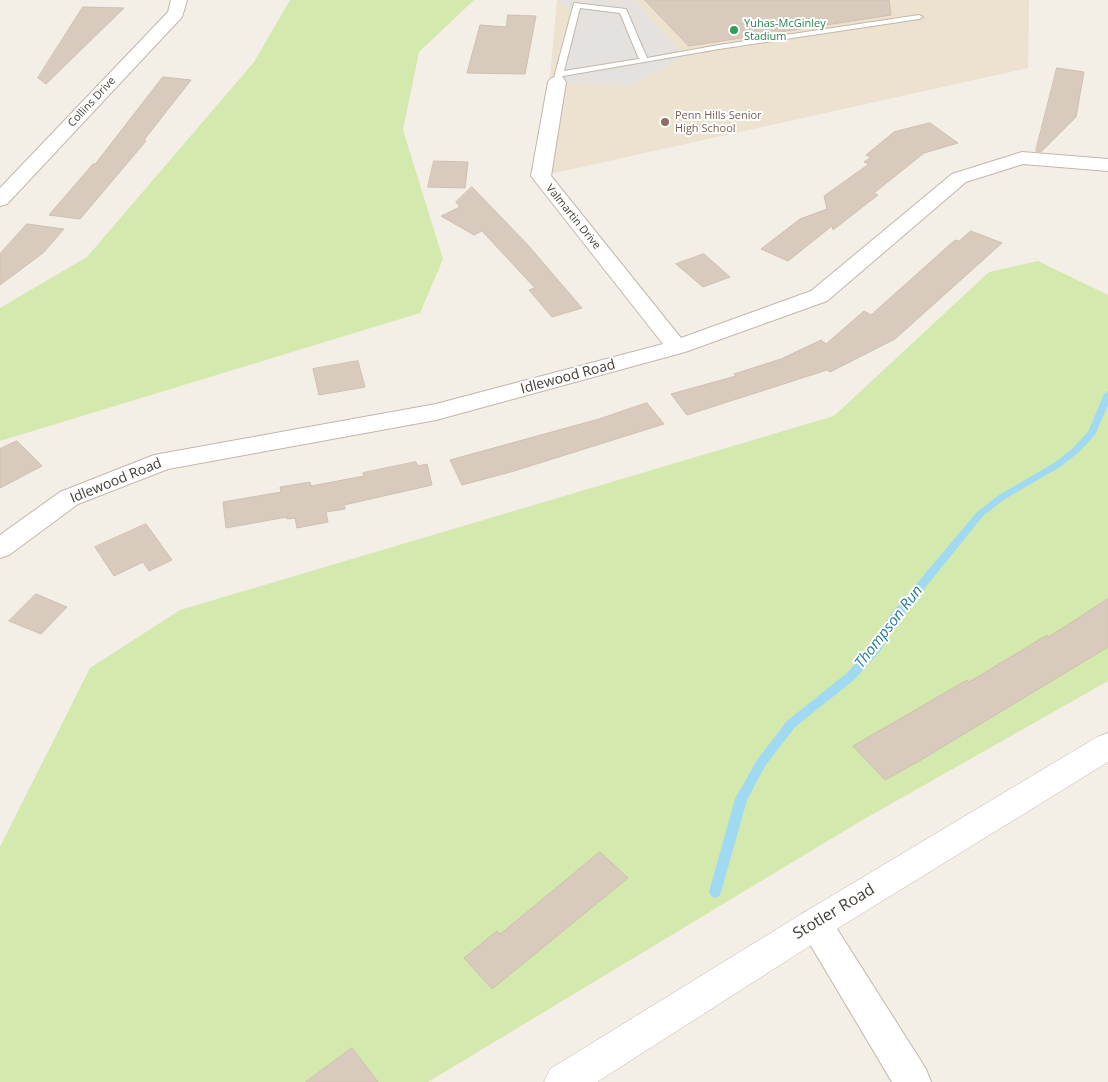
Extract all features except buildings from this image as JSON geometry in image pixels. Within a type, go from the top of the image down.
[{"type":"street","name":"Collins Drive","points":[[0,200],[176,13],[179,0]]},
{"type":"street","name":"Valmartin Drive","points":[[558,78],[541,176],[677,347]]},
{"type":"street","name":"Idlewood Road","points":[[0,548],[69,498],[163,461],[436,412],[677,347],[818,296],[959,178],[1022,158],[1108,165]]},
{"type":"street","name":"Stotler Road","points":[[563,1082],[815,924],[1108,746]]},
{"type":"street","points":[[815,924],[913,1082]]},
{"type":"lane","name":"Valmartin Drive","points":[[558,78],[577,5],[623,11],[644,61]]},
{"type":"lane","points":[[558,78],[719,47],[919,17]]},
{"type":"shaded area","name":"Penn Hills Senior High School","points":[[557,0],[1029,0],[1028,68],[541,176]]},
{"type":"shaded area","points":[[558,0],[635,0],[684,57],[629,86],[564,83],[569,12]]},
{"type":"green space","points":[[290,0],[474,0],[419,52],[403,130],[443,259],[420,313],[0,441],[0,308],[87,257],[254,62]]},
{"type":"green space","points":[[1038,261],[1108,295],[1108,681],[859,822],[428,1082],[0,1082],[0,847],[90,668],[180,610],[834,416],[989,272]]},
{"type":"waterway","name":"Thompson Run","points":[[715,892],[741,799],[761,763],[791,724],[851,676],[876,648],[895,617],[980,514],[1002,497],[1057,465],[1076,450],[1092,433],[1108,394]]},
{"type":"place","name":"Yuhas-McGinley Stadium","points":[[734,30]]},
{"type":"place","name":"Penn Hills Senior High School","points":[[665,122]]}]
